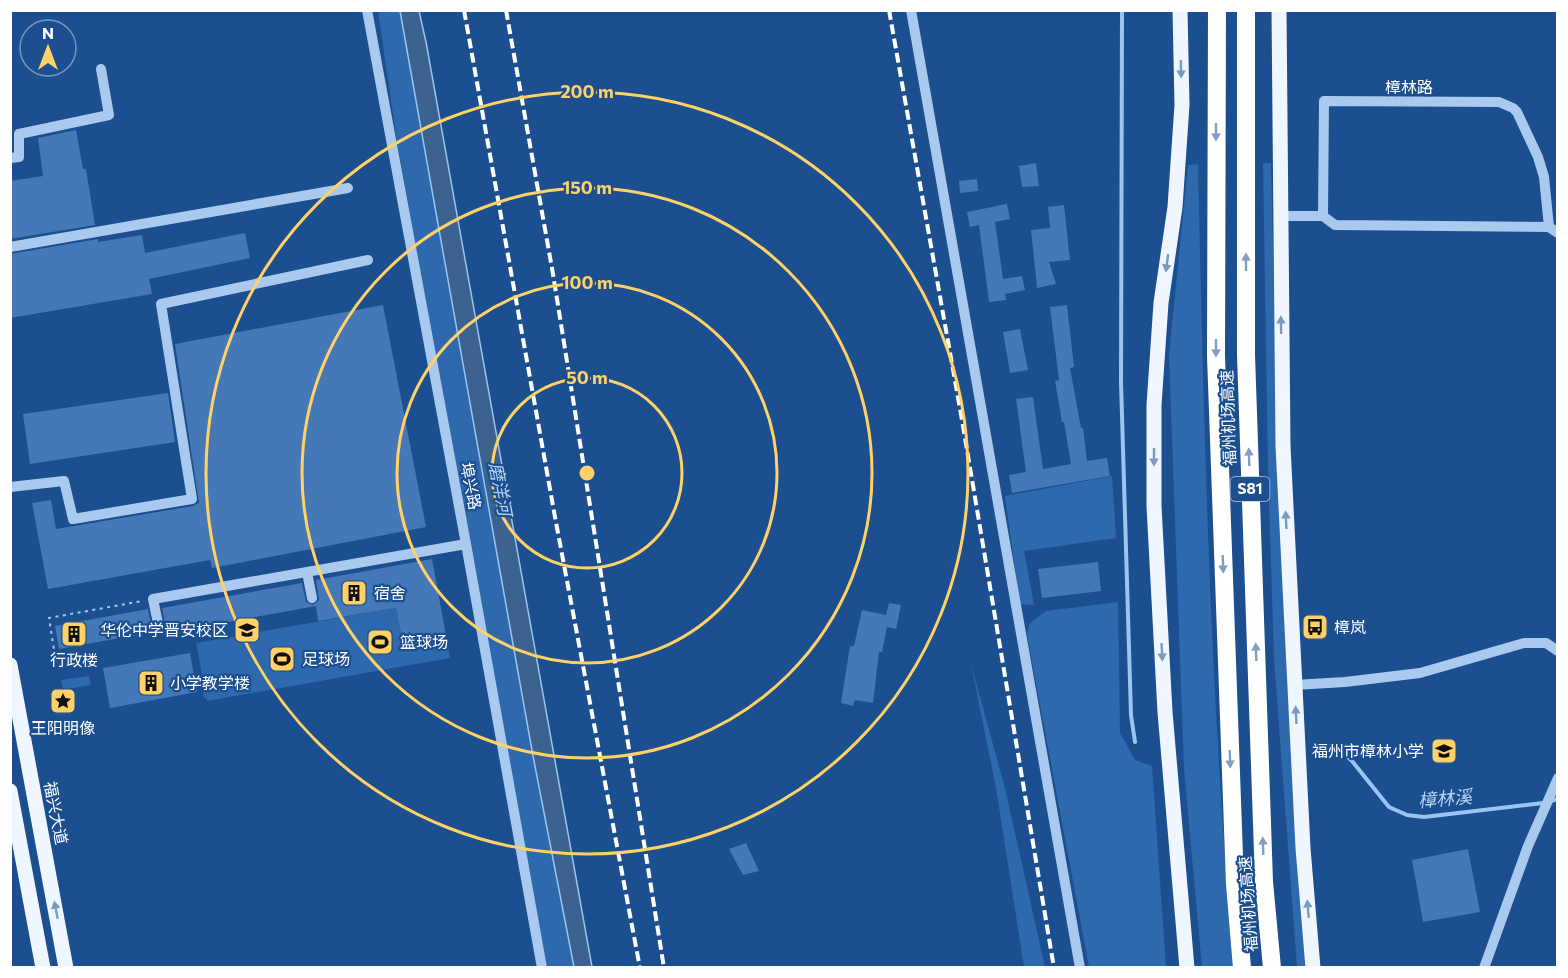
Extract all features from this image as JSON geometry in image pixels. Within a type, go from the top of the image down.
[{"type":"highway","name":"福州机场高速","points":[[1216,10],[1216,368],[1235,884],[1242,968]]},
{"type":"highway","name":"福州机场高速","points":[[1246,10],[1245,355],[1264,882],[1272,968]]},
{"type":"main road","points":[[1180,10],[1182,105],[1175,207],[1161,303],[1154,405],[1154,506],[1165,712],[1187,968]]},
{"type":"main road","points":[[1279,10],[1279,216],[1283,446],[1303,848],[1313,968]]},
{"type":"main road","name":"福兴大道","points":[[10,665],[66,968]]},
{"type":"main road","points":[[10,791],[43,968]]},
{"type":"street","name":"埠兴路","points":[[367,10],[542,968]]},
{"type":"street","points":[[911,10],[1080,968]]},
{"type":"street","points":[[10,158],[19,156],[19,134],[109,115],[101,69]]},
{"type":"street","name":"樟林路","points":[[1323,216],[1324,102],[1499,102],[1517,112],[1538,157],[1544,177],[1553,230]]},
{"type":"street","points":[[10,247],[348,188]]},
{"type":"street","points":[[1279,216],[1323,216],[1335,225],[1553,230]]},
{"type":"street","points":[[10,487],[64,481],[73,519],[192,499],[160,304],[368,260]]},
{"type":"street","points":[[159,628],[153,599],[466,544]]},
{"type":"street","points":[[307,572],[312,598]]},
{"type":"street","points":[[1294,685],[1345,682],[1420,673],[1524,643],[1546,643],[1557,651]]},
{"type":"street","points":[[1484,968],[1528,846],[1557,778]]},
{"type":"path","points":[[55,656],[49,618],[153,599]]},
{"type":"shaded area","points":[[378,11],[400,11],[533,756],[574,967],[545,967],[396,135]]},
{"type":"shaded area","points":[[1263,163],[1271,163],[1278,469],[1288,693],[1307,967],[1297,967],[1274,659]]},
{"type":"shaded area","points":[[1198,164],[1214,666],[1234,967],[1202,967],[1184,769],[1169,355],[1188,165]]},
{"type":"shaded area","points":[[1112,476],[1116,538],[1024,551],[1034,605],[1020,604],[1005,496]]},
{"type":"shaded area","points":[[1118,602],[1120,733],[1135,760],[1152,766],[1166,967],[1089,967],[1027,635],[1029,624],[1046,611]]},
{"type":"shaded area","points":[[396,608],[404,649],[447,641],[450,658],[207,701],[204,698],[203,691],[205,690],[196,643]]},
{"type":"shaded area","points":[[971,664],[1005,788],[1045,967],[1024,967],[996,788]]},
{"type":"shaded area","points":[[89,676],[91,685],[63,690],[61,680]]},
{"type":"water","name":"磨洋河","points":[[400,11],[419,11],[426,42],[592,967],[574,967],[533,756]]},
{"type":"building","points":[[76,130],[83,169],[86,169],[95,225],[10,239],[10,181],[43,176],[38,138]]},
{"type":"building","points":[[1036,163],[1039,186],[1022,187],[1019,166]]},
{"type":"building","points":[[977,179],[978,191],[960,193],[959,181]]},
{"type":"building","points":[[1007,204],[1010,219],[995,222],[1003,279],[1022,276],[1025,290],[1005,294],[1006,300],[989,302],[979,225],[970,227],[967,212]]},
{"type":"building","points":[[1064,205],[1070,260],[1049,262],[1056,284],[1037,288],[1031,230],[1050,228],[1048,207]]},
{"type":"building","points":[[245,233],[250,258],[149,279],[152,294],[10,318],[10,254],[98,239],[98,242],[142,235],[145,253]]},
{"type":"building","points":[[383,305],[426,527],[212,568],[210,560],[48,589],[32,503],[51,500],[56,529],[193,506],[199,503],[175,344]]},
{"type":"building","points":[[1067,305],[1074,367],[1070,368],[1081,428],[1083,428],[1087,461],[1107,458],[1110,476],[1012,493],[1009,475],[1026,472],[1016,399],[1033,397],[1043,469],[1071,464],[1055,381],[1059,380],[1050,307]]},
{"type":"building","points":[[1020,329],[1028,370],[1010,373],[1003,332]]},
{"type":"building","points":[[168,393],[175,442],[30,464],[23,414]]},
{"type":"building","points":[[432,559],[447,641],[404,649],[396,608],[318,621],[316,606],[168,633],[166,629],[162,608],[302,583],[306,602],[313,605],[319,600],[316,580]]},
{"type":"building","points":[[1098,562],[1101,591],[1042,598],[1038,569]]},
{"type":"building","points":[[889,603],[901,605],[896,629],[887,627],[882,652],[879,652],[873,703],[855,700],[853,706],[841,703],[850,646],[854,646],[862,610],[886,615]]},
{"type":"building","points":[[148,609],[153,632],[59,649],[55,626]]},
{"type":"building","name":"小学教学楼","points":[[190,653],[197,692],[110,708],[103,668]]},
{"type":"building","points":[[746,843],[759,871],[743,875],[729,849]]},
{"type":"building","points":[[1468,849],[1480,912],[1423,922],[1412,860]]},
{"type":"waterway","points":[[1122,10],[1121,382],[1131,715],[1135,742]]},
{"type":"waterway","name":"樟林溪","points":[[1327,745],[1345,754],[1389,807],[1407,815],[1424,817],[1543,803],[1558,799]]},
{"type":"railway","points":[[464,10],[555,517],[640,968]]},
{"type":"railway","points":[[506,10],[553,274],[664,968]]},
{"type":"railway","points":[[889,10],[962,420],[1054,968]]},
{"type":"place","name":"宿舍","points":[[354,593]]},
{"type":"place","name":"樟岚","points":[[1315,627]]},
{"type":"place","name":"华伦中学晋安校区","points":[[247,630]]},
{"type":"place","name":"行政楼","points":[[74,634]]},
{"type":"place","name":"篮球场","points":[[380,642]]},
{"type":"place","name":"足球场","points":[[282,659]]},
{"type":"place","name":"小学教学楼","points":[[151,683]]},
{"type":"place","name":"王阳明像","points":[[63,701]]},
{"type":"place","name":"福州市樟林小学","points":[[1444,751]]}]
